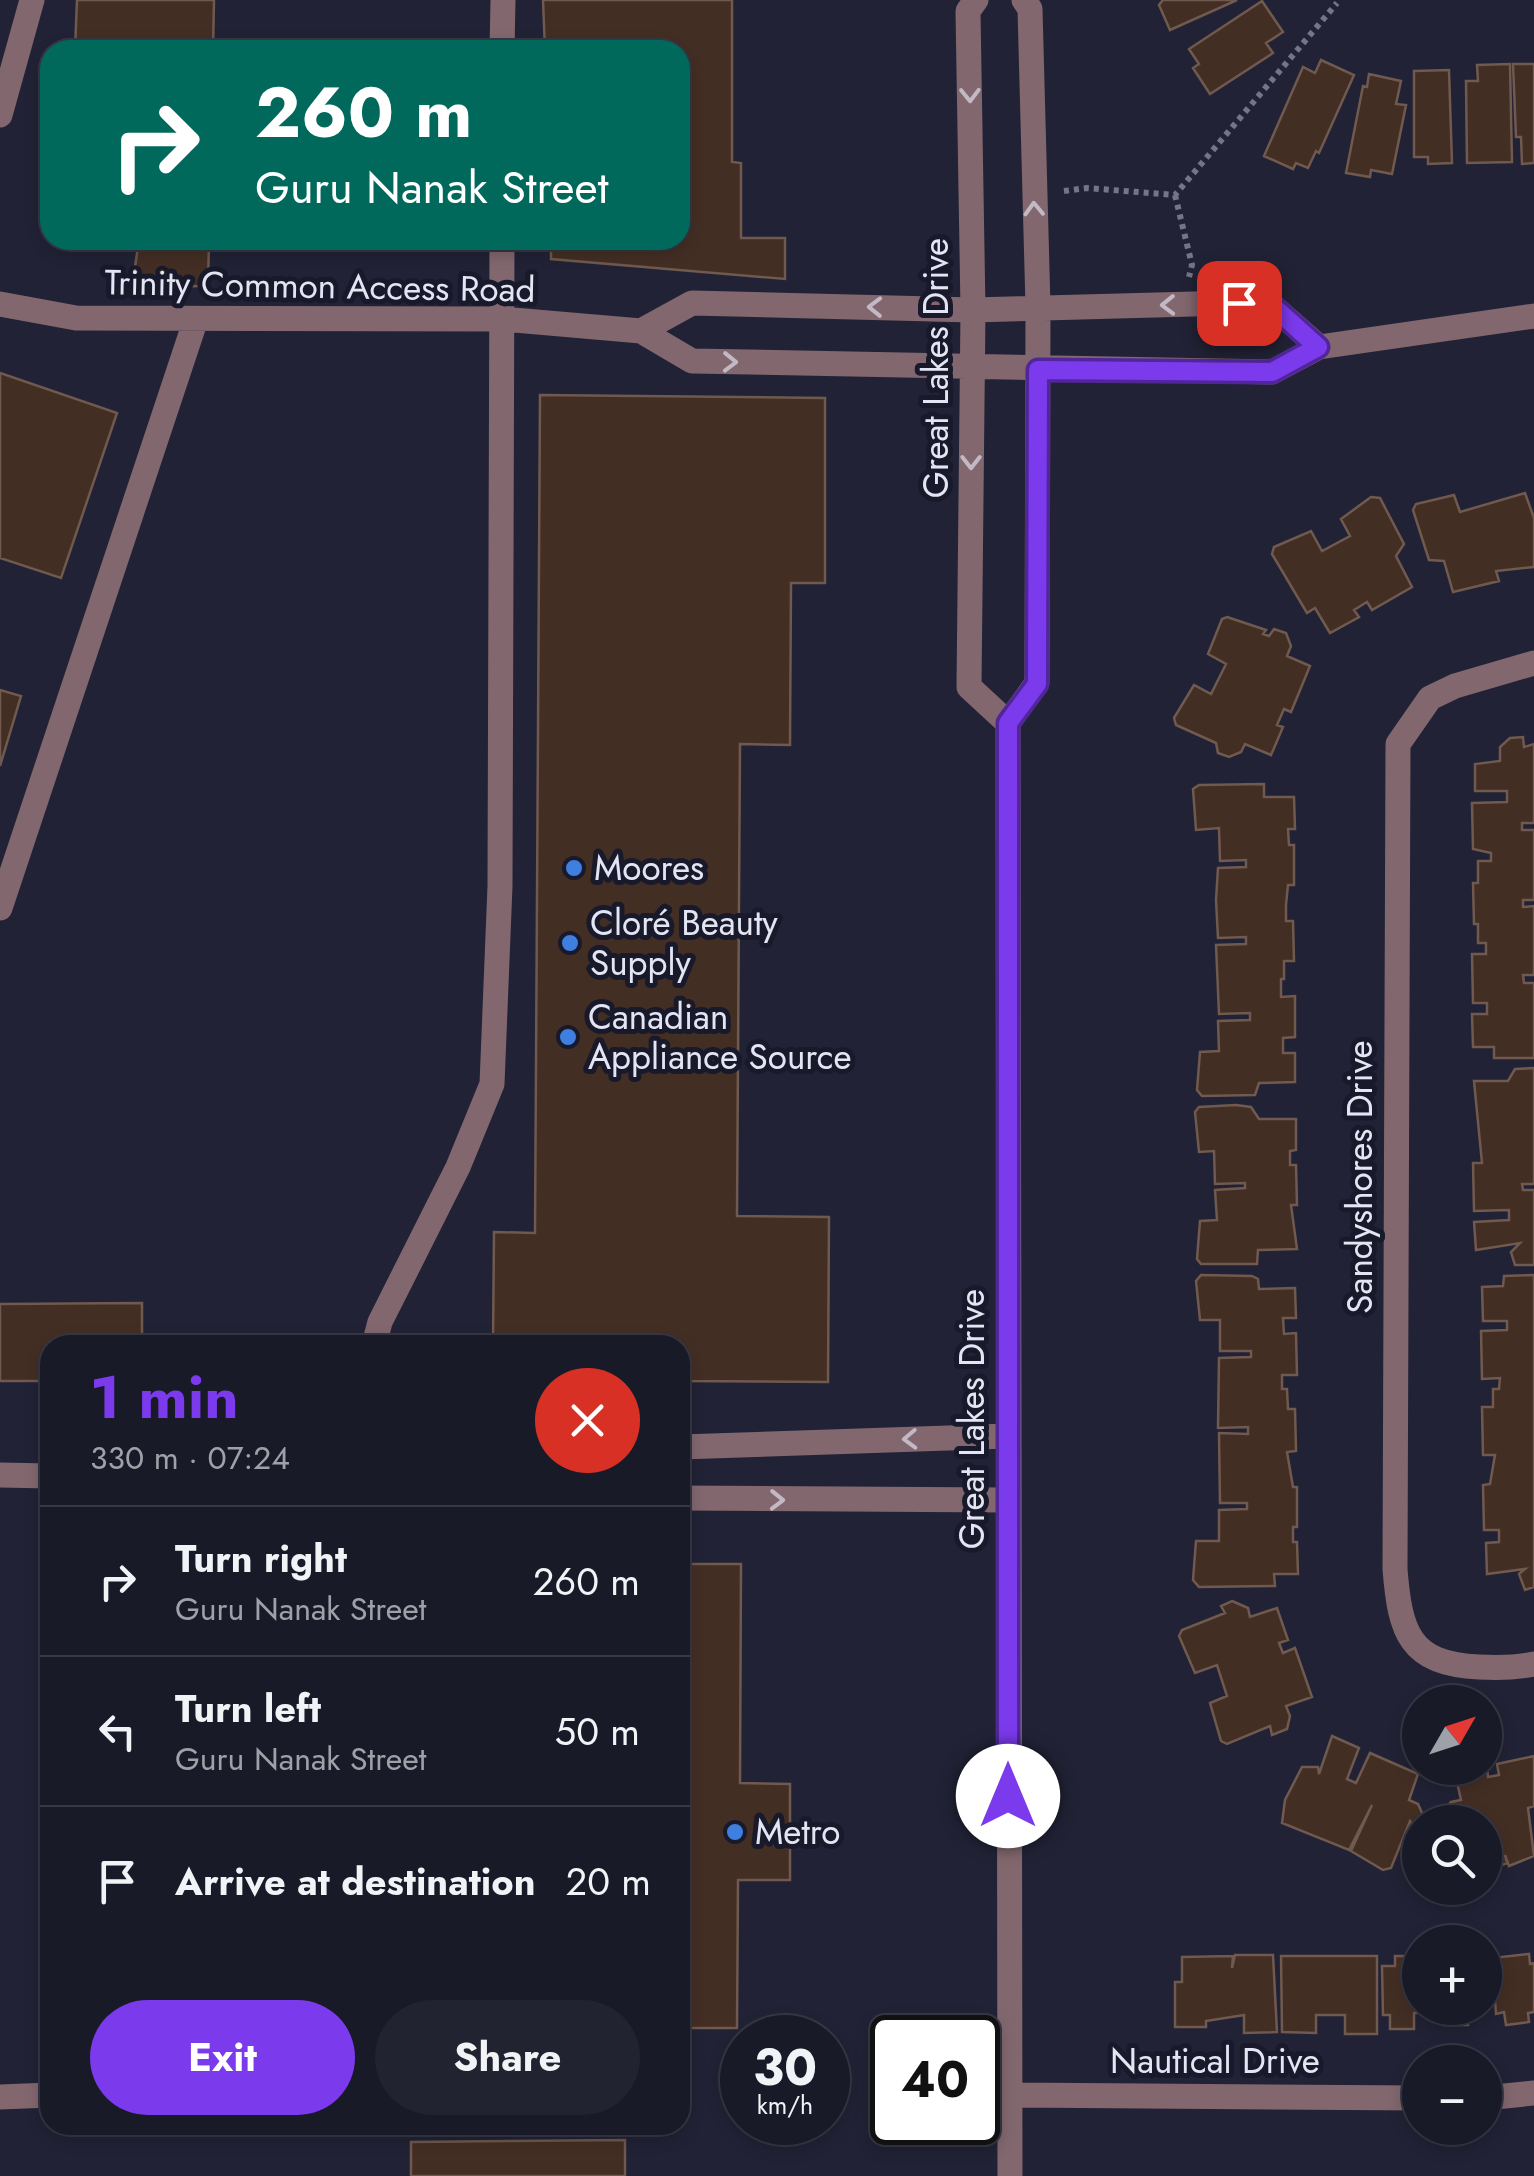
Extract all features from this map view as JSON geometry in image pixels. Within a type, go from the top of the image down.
[{"type":"street","points":[[0,114],[32,0]]},
{"type":"street","points":[[502,0],[502,40]]},
{"type":"street","name":"Great Lakes Drive","points":[[976,0],[968,11],[973,310],[969,687],[1008,723],[1006,1500],[1010,2176]]},
{"type":"street","points":[[1008,723],[1037,684],[1038,307],[1030,10],[1024,0]]},
{"type":"street","points":[[377,1335],[386,1307],[458,1167],[492,1084],[498,985],[502,250]]},
{"type":"street","points":[[640,331],[692,302],[973,310],[1268,302],[1318,347],[1534,316]]},
{"type":"street","name":"Trinity Common Access Road","points":[[0,304],[76,318],[502,319],[640,331],[692,361],[1272,372],[1318,347]]},
{"type":"street","points":[[0,908],[196,319]]},
{"type":"street","name":"Sandyshores Drive","points":[[1534,663],[1455,686],[1430,698],[1398,744],[1395,1569],[1398,1608],[1406,1636],[1434,1662],[1515,1668],[1534,1664]]},
{"type":"street","points":[[690,1448],[1008,1436]]},
{"type":"street","points":[[0,1475],[40,1476]]},
{"type":"street","points":[[690,1498],[1006,1500]]},
{"type":"street","points":[[1502,2097],[1534,2094]]},
{"type":"street","points":[[0,2097],[40,2095]]},
{"type":"street","name":"Nautical Drive","points":[[1010,2095],[1402,2098]]},
{"type":"path","points":[[1176,196],[1337,3]]},
{"type":"path","points":[[1033,194],[1087,188],[1176,196]]},
{"type":"path","points":[[1176,196],[1192,264],[1180,305]]},
{"type":"building","points":[[77,0],[214,0],[213,40],[75,40]]},
{"type":"building","points":[[543,0],[732,0],[732,162],[741,163],[741,238],[785,238],[785,279],[551,259],[551,250],[690,250],[690,40],[545,40]]},
{"type":"building","points":[[1163,0],[1237,0],[1170,30],[1159,5]]},
{"type":"building","points":[[1262,1],[1283,32],[1266,43],[1273,53],[1210,94],[1193,68],[1199,64],[1189,49]]},
{"type":"building","points":[[1321,60],[1354,75],[1319,153],[1316,151],[1308,168],[1296,163],[1293,169],[1264,156],[1303,67],[1315,73]]},
{"type":"building","points":[[1510,64],[1512,162],[1467,163],[1466,81],[1478,81],[1477,65]]},
{"type":"building","points":[[1513,64],[1534,64],[1534,163],[1522,164],[1521,137],[1516,137]]},
{"type":"building","points":[[1449,70],[1452,163],[1428,164],[1428,157],[1414,157],[1414,71]]},
{"type":"building","points":[[1369,74],[1401,81],[1396,104],[1406,105],[1392,174],[1371,170],[1370,177],[1346,173],[1363,86],[1367,87]]},
{"type":"building","points":[[138,250],[209,250],[208,286],[132,287]]},
{"type":"building","points":[[0,373],[117,413],[61,578],[0,558]]},
{"type":"building","points":[[540,395],[825,398],[825,583],[791,583],[790,745],[740,744],[737,1216],[829,1217],[828,1382],[690,1381],[690,1335],[493,1335],[494,1232],[535,1233]]},
{"type":"building","points":[[1525,493],[1534,518],[1534,567],[1496,571],[1499,581],[1453,592],[1444,561],[1429,560],[1413,510],[1416,504],[1454,495],[1460,512]]},
{"type":"building","points":[[1371,497],[1380,498],[1404,544],[1396,556],[1412,587],[1372,610],[1367,602],[1354,610],[1359,617],[1330,633],[1315,608],[1307,613],[1272,554],[1274,547],[1311,531],[1322,551],[1350,536],[1341,519]]},
{"type":"building","points":[[1227,617],[1266,630],[1263,634],[1269,636],[1274,629],[1286,633],[1291,646],[1287,656],[1310,666],[1291,712],[1284,709],[1277,725],[1283,727],[1271,755],[1245,744],[1241,752],[1229,757],[1218,753],[1216,743],[1176,725],[1174,718],[1194,685],[1211,694],[1226,664],[1208,654],[1222,619]]},
{"type":"building","points":[[0,690],[21,696],[0,766]]},
{"type":"building","points":[[1523,737],[1524,747],[1534,744],[1534,823],[1522,823],[1522,830],[1534,830],[1534,900],[1523,900],[1523,907],[1534,906],[1534,975],[1523,975],[1524,983],[1534,983],[1534,1058],[1494,1058],[1494,1047],[1473,1047],[1472,1014],[1487,1014],[1487,1003],[1473,1003],[1472,954],[1486,954],[1486,943],[1478,943],[1473,883],[1478,883],[1478,861],[1491,861],[1491,853],[1473,849],[1472,803],[1507,802],[1507,791],[1475,791],[1475,764],[1500,761],[1500,747],[1510,738]]},
{"type":"building","points":[[1264,784],[1264,797],[1294,797],[1295,829],[1288,829],[1289,845],[1294,845],[1294,885],[1288,885],[1286,921],[1293,921],[1294,961],[1284,961],[1281,997],[1295,996],[1295,1037],[1283,1038],[1283,1053],[1295,1053],[1295,1082],[1259,1083],[1255,1095],[1202,1096],[1197,1090],[1200,1052],[1219,1051],[1218,1021],[1250,1020],[1250,1013],[1219,1014],[1216,945],[1246,944],[1246,937],[1218,938],[1216,900],[1218,868],[1246,867],[1246,860],[1220,861],[1219,828],[1196,830],[1193,789],[1199,785]]},
{"type":"building","points":[[1534,1068],[1534,1184],[1522,1184],[1523,1190],[1534,1190],[1534,1265],[1515,1265],[1511,1252],[1520,1243],[1476,1250],[1474,1222],[1509,1220],[1509,1210],[1474,1211],[1473,1163],[1482,1163],[1474,1081],[1508,1081],[1515,1069]]},
{"type":"building","points":[[1199,1107],[1251,1107],[1259,1119],[1296,1119],[1296,1150],[1290,1151],[1290,1165],[1296,1165],[1297,1205],[1291,1205],[1297,1249],[1258,1250],[1257,1264],[1201,1264],[1197,1259],[1200,1221],[1217,1220],[1215,1190],[1245,1188],[1245,1183],[1215,1184],[1214,1151],[1199,1152],[1195,1112]]},
{"type":"building","points":[[1201,1275],[1252,1276],[1258,1279],[1259,1289],[1295,1288],[1296,1318],[1283,1318],[1284,1334],[1296,1333],[1297,1375],[1282,1375],[1282,1389],[1287,1389],[1288,1409],[1295,1409],[1296,1451],[1287,1452],[1293,1487],[1297,1487],[1293,1542],[1297,1542],[1298,1574],[1274,1574],[1275,1586],[1199,1587],[1193,1580],[1196,1541],[1219,1541],[1219,1510],[1247,1509],[1247,1503],[1220,1503],[1219,1433],[1248,1434],[1248,1427],[1218,1428],[1219,1358],[1251,1357],[1251,1351],[1220,1351],[1220,1320],[1200,1320],[1196,1281]]},
{"type":"building","points":[[1534,1275],[1534,1587],[1525,1590],[1519,1574],[1525,1569],[1487,1574],[1486,1543],[1499,1542],[1499,1530],[1484,1530],[1483,1485],[1490,1484],[1495,1455],[1483,1455],[1482,1407],[1493,1407],[1493,1389],[1499,1389],[1500,1378],[1482,1379],[1481,1331],[1507,1330],[1507,1321],[1483,1321],[1482,1287],[1503,1286],[1504,1276]]},
{"type":"building","points":[[142,1303],[142,1335],[40,1335],[40,1381],[0,1381],[0,1304]]},
{"type":"building","name":"Metro","points":[[690,1564],[741,1564],[740,1783],[790,1784],[790,1880],[738,1880],[737,2015],[720,2015],[720,2028],[690,2028]]},
{"type":"building","points":[[1232,1601],[1248,1608],[1250,1617],[1277,1608],[1288,1640],[1279,1643],[1283,1653],[1295,1648],[1312,1697],[1286,1706],[1290,1716],[1287,1729],[1272,1735],[1270,1726],[1227,1744],[1221,1741],[1210,1703],[1227,1696],[1217,1665],[1195,1673],[1179,1636],[1182,1630],[1225,1613],[1221,1606]]},
{"type":"building","points":[[1332,1736],[1359,1748],[1347,1779],[1356,1783],[1370,1753],[1402,1767],[1402,1785],[1414,1785],[1409,1800],[1418,1805],[1402,1805],[1402,1841],[1391,1868],[1383,1870],[1351,1851],[1372,1805],[1349,1850],[1282,1823],[1285,1800],[1302,1767],[1318,1767],[1319,1774]]},
{"type":"building","points":[[1534,1756],[1534,1806],[1528,1808],[1534,1856],[1509,1866],[1505,1855],[1507,1863],[1502,1865],[1502,1805],[1448,1805],[1461,1800],[1458,1785],[1502,1785],[1502,1763]]},
{"type":"building","points":[[1529,1954],[1530,1964],[1534,1963],[1534,2012],[1528,2013],[1529,2022],[1506,2025],[1502,2012],[1502,1957]]},
{"type":"building","points":[[1235,1955],[1273,1955],[1277,2032],[1244,2033],[1244,2015],[1206,2021],[1206,2027],[1175,2027],[1175,1982],[1182,1982],[1182,1957],[1233,1956],[1232,1968]]},
{"type":"building","points":[[1281,1956],[1377,1956],[1377,2034],[1345,2034],[1345,2015],[1316,2015],[1316,2033],[1282,2032]]},
{"type":"building","points":[[1395,1956],[1402,1956],[1402,2025],[1414,2025],[1414,2029],[1390,2029],[1390,2015],[1383,2015],[1382,1966],[1395,1966]]},
{"type":"building","points":[[625,2140],[625,2176],[411,2176],[411,2142]]},
{"type":"place","name":"Moores","points":[[574,868]]},
{"type":"place","name":"Cloré Beauty Supply","points":[[570,943]]},
{"type":"place","name":"Canadian Appliance Source","points":[[568,1037]]},
{"type":"place","name":"Metro","points":[[735,1832]]},
{"type":"route","points":[[1008,1796],[1008,723],[1037,684],[1038,370],[1272,372],[1318,347],[1268,302],[1239,303]]}]
